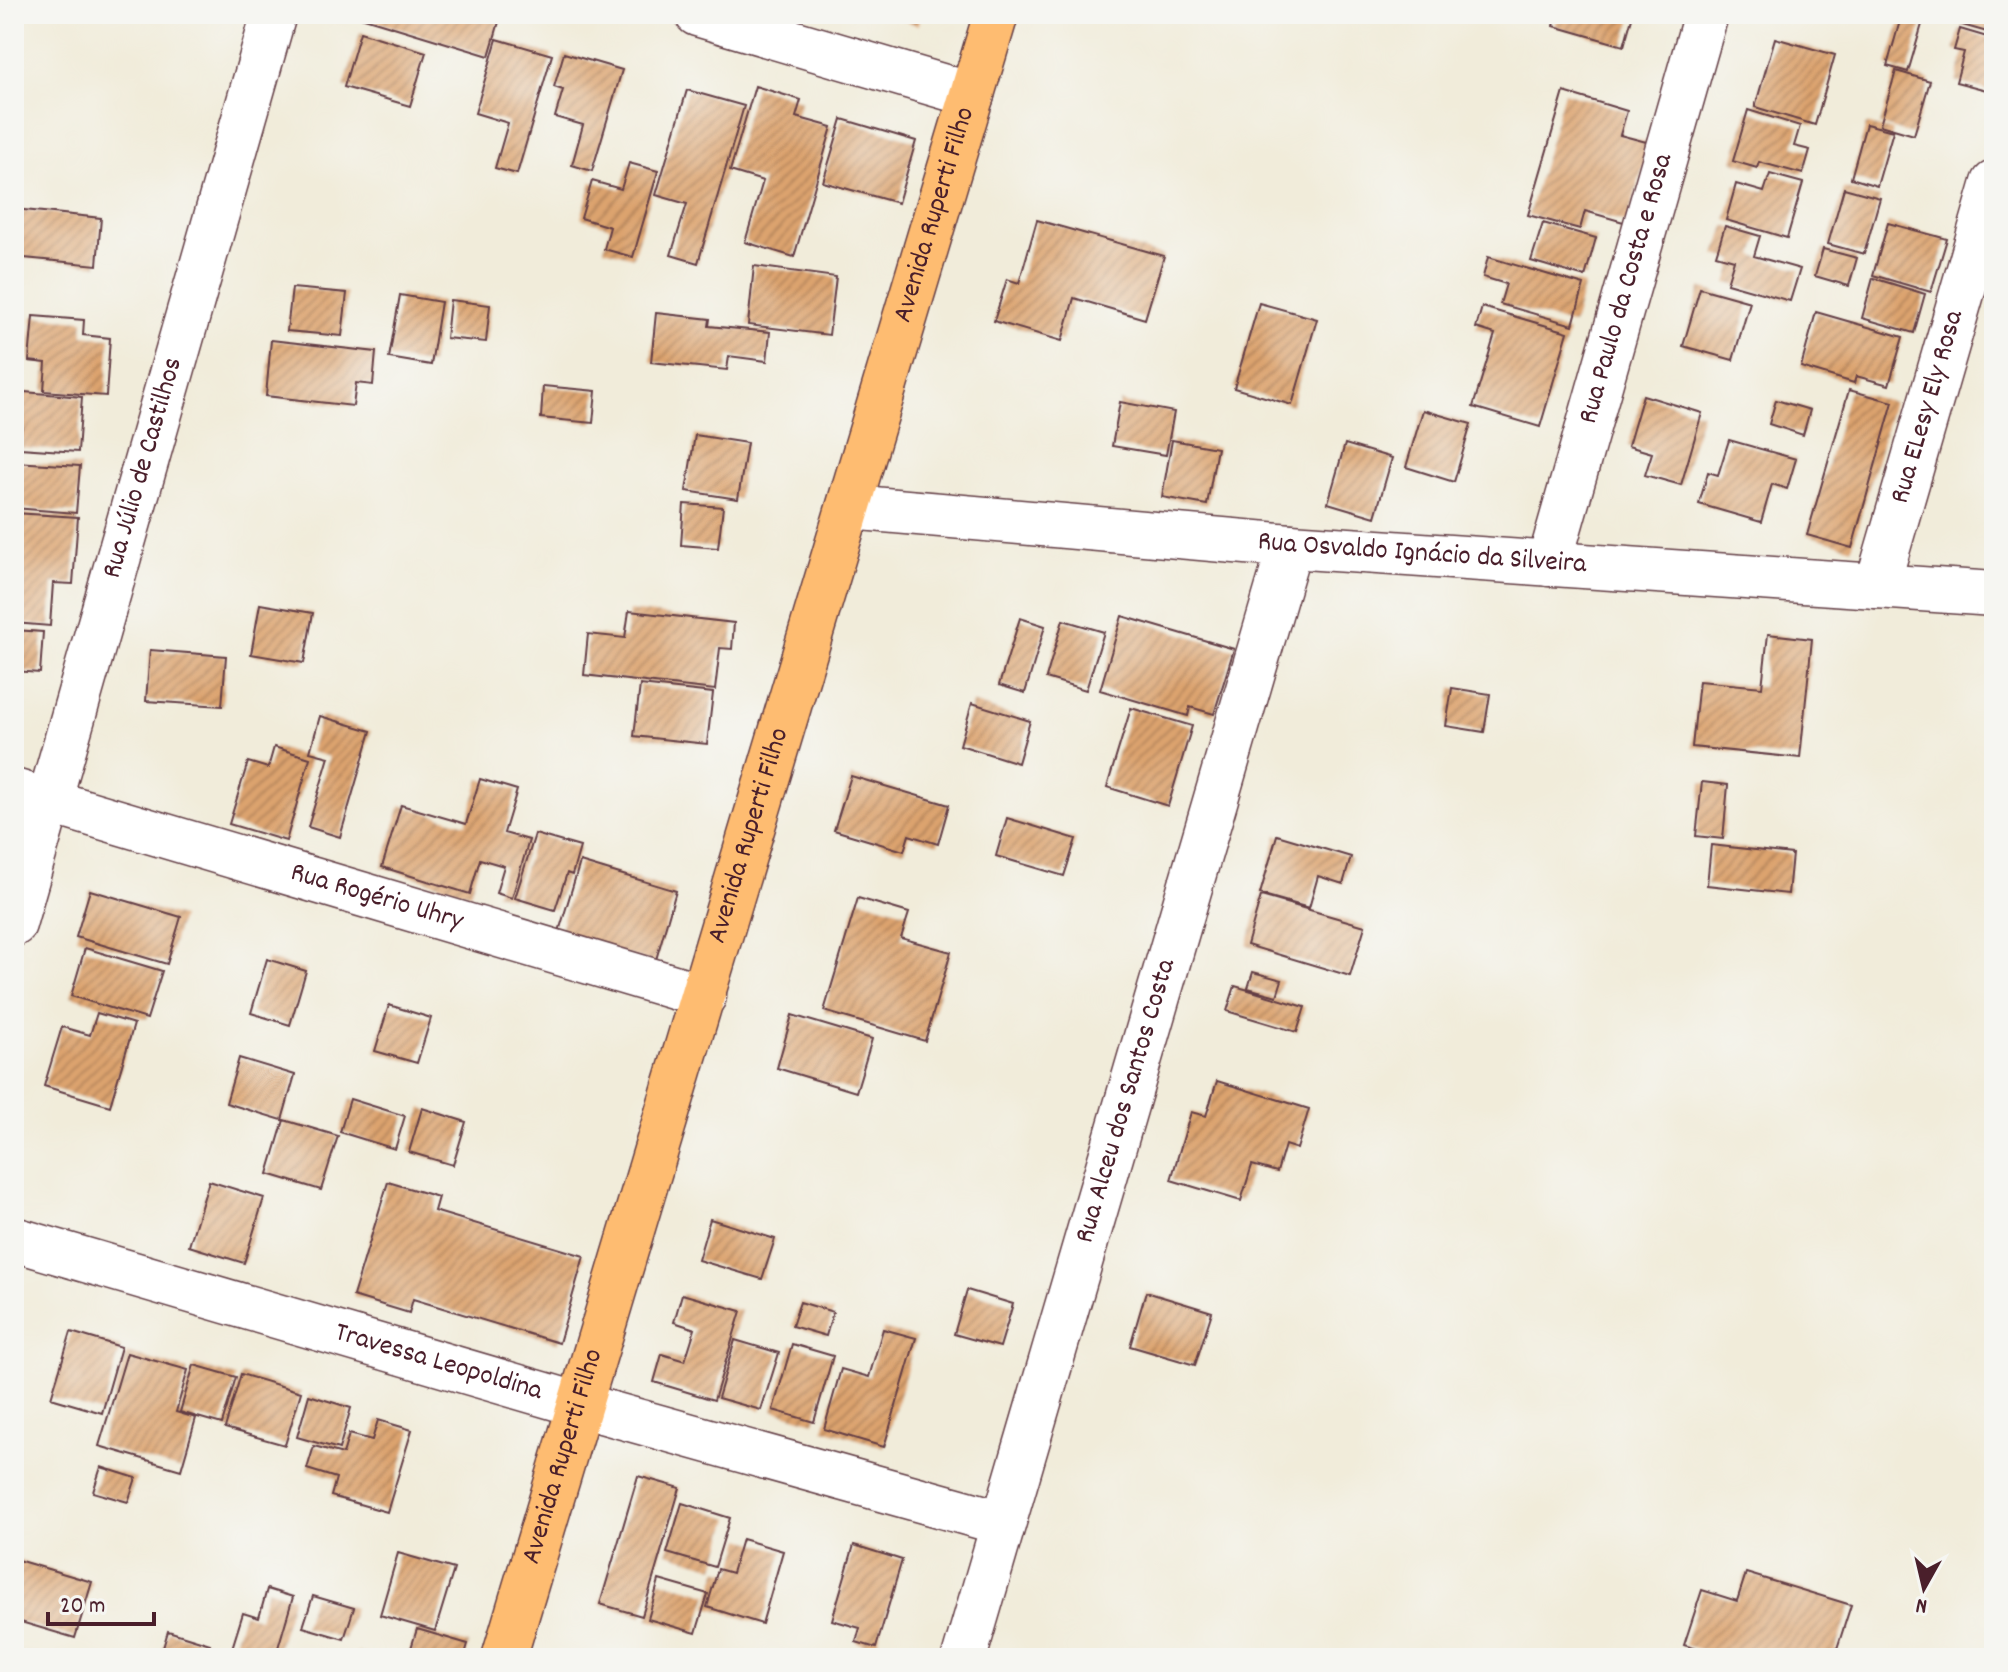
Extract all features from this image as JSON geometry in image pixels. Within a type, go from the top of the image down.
[{"type":"main road","name":"Avenida Ruperti Filho","points":[[504,1658],[996,14]]},
{"type":"street","name":"Rua Júlio de Castilhos","points":[[14,924],[32,796],[274,14]]},
{"type":"street","points":[[697,14],[972,95]]},
{"type":"street","name":"Rua Paulo da Costa e Rosa","points":[[1549,564],[1706,14]]},
{"type":"street","name":"Rua ELesy Ely Rosa","points":[[1877,586],[1994,183]]},
{"type":"street","name":"Rua Osvaldo Ignácio da Silveira","points":[[850,507],[1290,546],[1994,594]]},
{"type":"street","name":"Rua Alceu dos Santos Costa","points":[[964,1658],[1290,546]]},
{"type":"street","name":"Rua Rogério Uhry","points":[[32,796],[704,996]]},
{"type":"street","name":"Travessa Leopoldina","points":[[14,1239],[580,1405],[1003,1523]]},
{"type":"building","points":[[351,14],[497,14],[501,15],[489,56]]},
{"type":"building","points":[[883,14],[921,14],[918,25]]},
{"type":"building","points":[[1557,14],[1633,14],[1624,46],[1554,26]]},
{"type":"building","points":[[1902,14],[1925,14],[1908,72],[1887,66]]},
{"type":"building","points":[[1946,14],[1994,14],[1994,34],[1945,20]]},
{"type":"building","points":[[1960,29],[1994,39],[1994,92],[1956,82],[1964,52],[1954,50]]},
{"type":"building","points":[[360,32],[426,52],[410,106],[344,87]]},
{"type":"building","points":[[1775,38],[1835,55],[1815,125],[1755,107]]},
{"type":"building","points":[[497,39],[552,55],[517,174],[495,168],[508,123],[475,113]]},
{"type":"building","points":[[564,53],[622,70],[592,171],[572,165],[583,125],[555,117],[563,90],[554,87]]},
{"type":"building","points":[[1896,71],[1930,81],[1914,135],[1880,125]]},
{"type":"building","points":[[755,86],[801,100],[796,117],[832,127],[794,257],[745,242],[763,181],[730,171]]},
{"type":"building","points":[[687,90],[744,106],[698,263],[671,255],[687,204],[656,195]]},
{"type":"building","points":[[1564,92],[1627,111],[1620,135],[1650,143],[1627,223],[1585,211],[1580,229],[1528,215]]},
{"type":"building","points":[[1748,110],[1800,126],[1794,146],[1810,150],[1803,174],[1759,162],[1757,168],[1733,161]]},
{"type":"building","points":[[842,119],[916,141],[898,203],[823,182]]},
{"type":"building","points":[[1866,124],[1893,131],[1877,186],[1851,178]]},
{"type":"building","points":[[629,163],[658,171],[633,257],[604,249],[610,227],[581,218],[592,181],[621,189]]},
{"type":"building","points":[[1770,174],[1803,183],[1787,238],[1726,220],[1736,184],[1764,192]]},
{"type":"building","points":[[1844,188],[1880,198],[1864,254],[1828,244]]},
{"type":"building","points":[[14,209],[101,218],[97,265],[14,257]]},
{"type":"building","points":[[1037,220],[1164,256],[1145,319],[1074,298],[1062,341],[994,321],[1007,279],[1019,283]]},
{"type":"building","points":[[1543,223],[1596,238],[1585,277],[1531,261]]},
{"type":"building","points":[[1888,223],[1947,239],[1931,292],[1873,275]]},
{"type":"building","points":[[1725,226],[1760,236],[1754,256],[1800,269],[1790,301],[1727,283],[1734,260],[1716,255]]},
{"type":"building","points":[[1823,249],[1857,258],[1849,286],[1815,276]]},
{"type":"building","points":[[1488,257],[1584,285],[1573,325],[1500,304],[1506,284],[1483,277]]},
{"type":"building","points":[[754,266],[836,277],[829,335],[748,325]]},
{"type":"building","points":[[1873,278],[1925,294],[1914,333],[1862,318]]},
{"type":"building","points":[[292,288],[347,293],[342,336],[287,331]]},
{"type":"building","points":[[1700,288],[1750,302],[1733,360],[1683,346]]},
{"type":"building","points":[[400,295],[441,302],[431,365],[389,358]]},
{"type":"building","points":[[450,300],[490,305],[486,342],[446,338]]},
{"type":"building","points":[[1259,303],[1317,319],[1292,405],[1234,388]]},
{"type":"building","points":[[1482,307],[1568,332],[1540,427],[1473,407],[1495,334],[1476,328]]},
{"type":"building","points":[[1816,312],[1903,337],[1889,385],[1856,376],[1854,383],[1801,367]]},
{"type":"building","points":[[656,313],[710,319],[709,326],[770,332],[767,361],[729,356],[727,370],[651,362]]},
{"type":"building","points":[[33,316],[84,320],[83,335],[110,338],[106,396],[44,391],[46,363],[29,361]]},
{"type":"building","points":[[271,340],[376,352],[373,385],[356,383],[353,406],[266,396]]},
{"type":"building","points":[[543,386],[596,391],[593,423],[541,418]]},
{"type":"building","points":[[1849,390],[1893,402],[1852,548],[1807,535]]},
{"type":"building","points":[[24,392],[82,397],[78,452],[20,448]]},
{"type":"building","points":[[1643,395],[1702,413],[1681,485],[1645,475],[1652,453],[1628,446]]},
{"type":"building","points":[[1776,400],[1810,410],[1803,435],[1769,424]]},
{"type":"building","points":[[1120,402],[1174,412],[1166,455],[1112,446]]},
{"type":"building","points":[[1423,410],[1471,424],[1454,482],[1406,467]]},
{"type":"building","points":[[695,435],[747,443],[738,499],[686,491]]},
{"type":"building","points":[[1172,440],[1217,448],[1207,505],[1162,497]]},
{"type":"building","points":[[1729,440],[1796,459],[1787,489],[1772,484],[1761,522],[1699,504],[1708,472],[1718,475]]},
{"type":"building","points":[[1345,444],[1392,458],[1375,517],[1328,503]]},
{"type":"building","points":[[14,462],[80,466],[76,513],[14,508]]},
{"type":"building","points":[[684,504],[723,507],[718,548],[681,545]]},
{"type":"building","points":[[14,513],[78,517],[73,584],[53,583],[50,626],[14,623]]},
{"type":"building","points":[[260,604],[313,613],[304,663],[251,654]]},
{"type":"building","points":[[629,611],[734,623],[732,649],[720,648],[715,690],[584,675],[588,634],[625,638]]},
{"type":"building","points":[[1122,616],[1234,649],[1214,714],[1190,707],[1188,716],[1100,690]]},
{"type":"building","points":[[1020,618],[1045,626],[1025,693],[999,685]]},
{"type":"building","points":[[1063,620],[1104,632],[1086,690],[1046,678]]},
{"type":"building","points":[[14,630],[43,632],[40,673],[14,671]]},
{"type":"building","points":[[1768,634],[1812,639],[1800,758],[1692,747],[1699,681],[1762,687]]},
{"type":"building","points":[[150,650],[226,656],[222,706],[146,701]]},
{"type":"building","points":[[640,685],[713,693],[707,744],[634,736]]},
{"type":"building","points":[[1452,688],[1490,694],[1484,732],[1446,726]]},
{"type":"building","points":[[972,703],[1030,721],[1018,763],[960,745]]},
{"type":"building","points":[[1131,708],[1192,726],[1168,806],[1107,787]]},
{"type":"building","points":[[320,716],[371,731],[340,837],[308,827],[329,757],[310,752]]},
{"type":"building","points":[[274,747],[310,758],[286,841],[229,824],[248,762],[268,768]]},
{"type":"building","points":[[851,776],[949,805],[938,844],[909,835],[904,851],[834,830]]},
{"type":"building","points":[[480,779],[517,790],[504,833],[529,840],[512,898],[496,893],[504,866],[480,859],[470,894],[382,867],[401,805],[466,824]]},
{"type":"building","points":[[1702,782],[1728,785],[1723,839],[1696,836]]},
{"type":"building","points":[[1007,818],[1076,839],[1064,876],[996,856]]},
{"type":"building","points":[[535,834],[580,847],[572,875],[567,873],[555,910],[515,898]]},
{"type":"building","points":[[1277,835],[1351,857],[1343,884],[1318,876],[1309,908],[1260,894]]},
{"type":"building","points":[[1711,845],[1792,854],[1788,894],[1707,885]]},
{"type":"building","points":[[580,862],[676,891],[655,963],[558,935]]},
{"type":"building","points":[[90,890],[181,917],[167,964],[76,937]]},
{"type":"building","points":[[1261,896],[1365,926],[1350,976],[1247,945]]},
{"type":"building","points":[[858,898],[909,913],[901,938],[951,952],[925,1041],[824,1011]]},
{"type":"building","points":[[85,948],[162,971],[147,1019],[71,996]]},
{"type":"building","points":[[267,959],[306,971],[290,1025],[251,1013]]},
{"type":"building","points":[[1253,972],[1282,980],[1277,996],[1248,988]]},
{"type":"building","points":[[1235,986],[1305,1007],[1297,1032],[1227,1011]]},
{"type":"building","points":[[389,1005],[431,1018],[417,1063],[375,1051]]},
{"type":"building","points":[[97,1013],[134,1024],[110,1106],[44,1086],[62,1027],[90,1035]]},
{"type":"building","points":[[792,1015],[872,1039],[856,1092],[777,1068]]},
{"type":"building","points":[[239,1058],[295,1075],[282,1120],[226,1103]]},
{"type":"building","points":[[1217,1081],[1309,1109],[1297,1149],[1285,1145],[1277,1172],[1252,1165],[1241,1201],[1171,1180],[1191,1112],[1206,1116]]},
{"type":"building","points":[[350,1099],[405,1116],[395,1149],[340,1132]]},
{"type":"building","points":[[422,1108],[466,1122],[453,1165],[409,1152]]},
{"type":"building","points":[[284,1120],[338,1136],[321,1190],[268,1174]]},
{"type":"building","points":[[209,1181],[264,1198],[244,1263],[189,1246]]},
{"type":"building","points":[[388,1182],[438,1197],[434,1211],[584,1256],[559,1343],[413,1299],[409,1313],[353,1296]]},
{"type":"building","points":[[710,1219],[775,1239],[762,1279],[698,1260]]},
{"type":"building","points":[[967,1290],[1013,1304],[1000,1347],[954,1334]]},
{"type":"building","points":[[1146,1292],[1212,1312],[1195,1365],[1130,1346]]},
{"type":"building","points":[[682,1294],[741,1311],[714,1400],[654,1382],[662,1354],[685,1361],[695,1329],[674,1322]]},
{"type":"building","points":[[800,1302],[833,1312],[826,1336],[792,1326]]},
{"type":"building","points":[[883,1329],[916,1338],[884,1447],[824,1429],[841,1369],[869,1377]]},
{"type":"building","points":[[71,1332],[121,1347],[102,1413],[51,1398]]},
{"type":"building","points":[[735,1340],[779,1353],[761,1410],[718,1398]]},
{"type":"building","points":[[792,1344],[833,1356],[814,1422],[773,1410]]},
{"type":"building","points":[[127,1353],[188,1370],[176,1412],[196,1418],[181,1470],[99,1446]]},
{"type":"building","points":[[194,1365],[236,1377],[222,1424],[180,1412]]},
{"type":"building","points":[[241,1374],[301,1392],[285,1445],[225,1428]]},
{"type":"building","points":[[309,1395],[351,1408],[339,1449],[297,1437]]},
{"type":"building","points":[[378,1420],[412,1430],[387,1512],[331,1496],[336,1478],[307,1469],[314,1446],[343,1454],[349,1434],[372,1440]]},
{"type":"building","points":[[101,1467],[136,1478],[128,1502],[93,1492]]},
{"type":"building","points":[[638,1476],[680,1488],[642,1616],[600,1604]]},
{"type":"building","points":[[682,1503],[730,1518],[715,1567],[667,1553]]},
{"type":"building","points":[[742,1539],[783,1551],[762,1624],[707,1607],[718,1569],[732,1573]]},
{"type":"building","points":[[854,1545],[902,1560],[876,1648],[856,1642],[860,1628],[832,1620]]},
{"type":"building","points":[[398,1553],[454,1569],[435,1631],[380,1615]]},
{"type":"building","points":[[14,1559],[92,1582],[75,1638],[14,1620]]},
{"type":"building","points":[[1746,1573],[1851,1605],[1834,1658],[1788,1658],[1772,1653],[1770,1658],[1727,1658],[1684,1645],[1702,1590],[1737,1601]]},
{"type":"building","points":[[659,1580],[708,1594],[696,1633],[648,1619]]},
{"type":"building","points":[[267,1589],[293,1597],[275,1658],[229,1658],[243,1613],[259,1618]]},
{"type":"building","points":[[313,1596],[354,1608],[344,1639],[303,1627]]},
{"type":"building","points":[[417,1629],[468,1644],[464,1658],[408,1658]]},
{"type":"building","points":[[168,1631],[210,1644],[206,1658],[160,1658]]},
{"type":"building","points":[[357,1652],[374,1657],[374,1658],[355,1658]]}]
